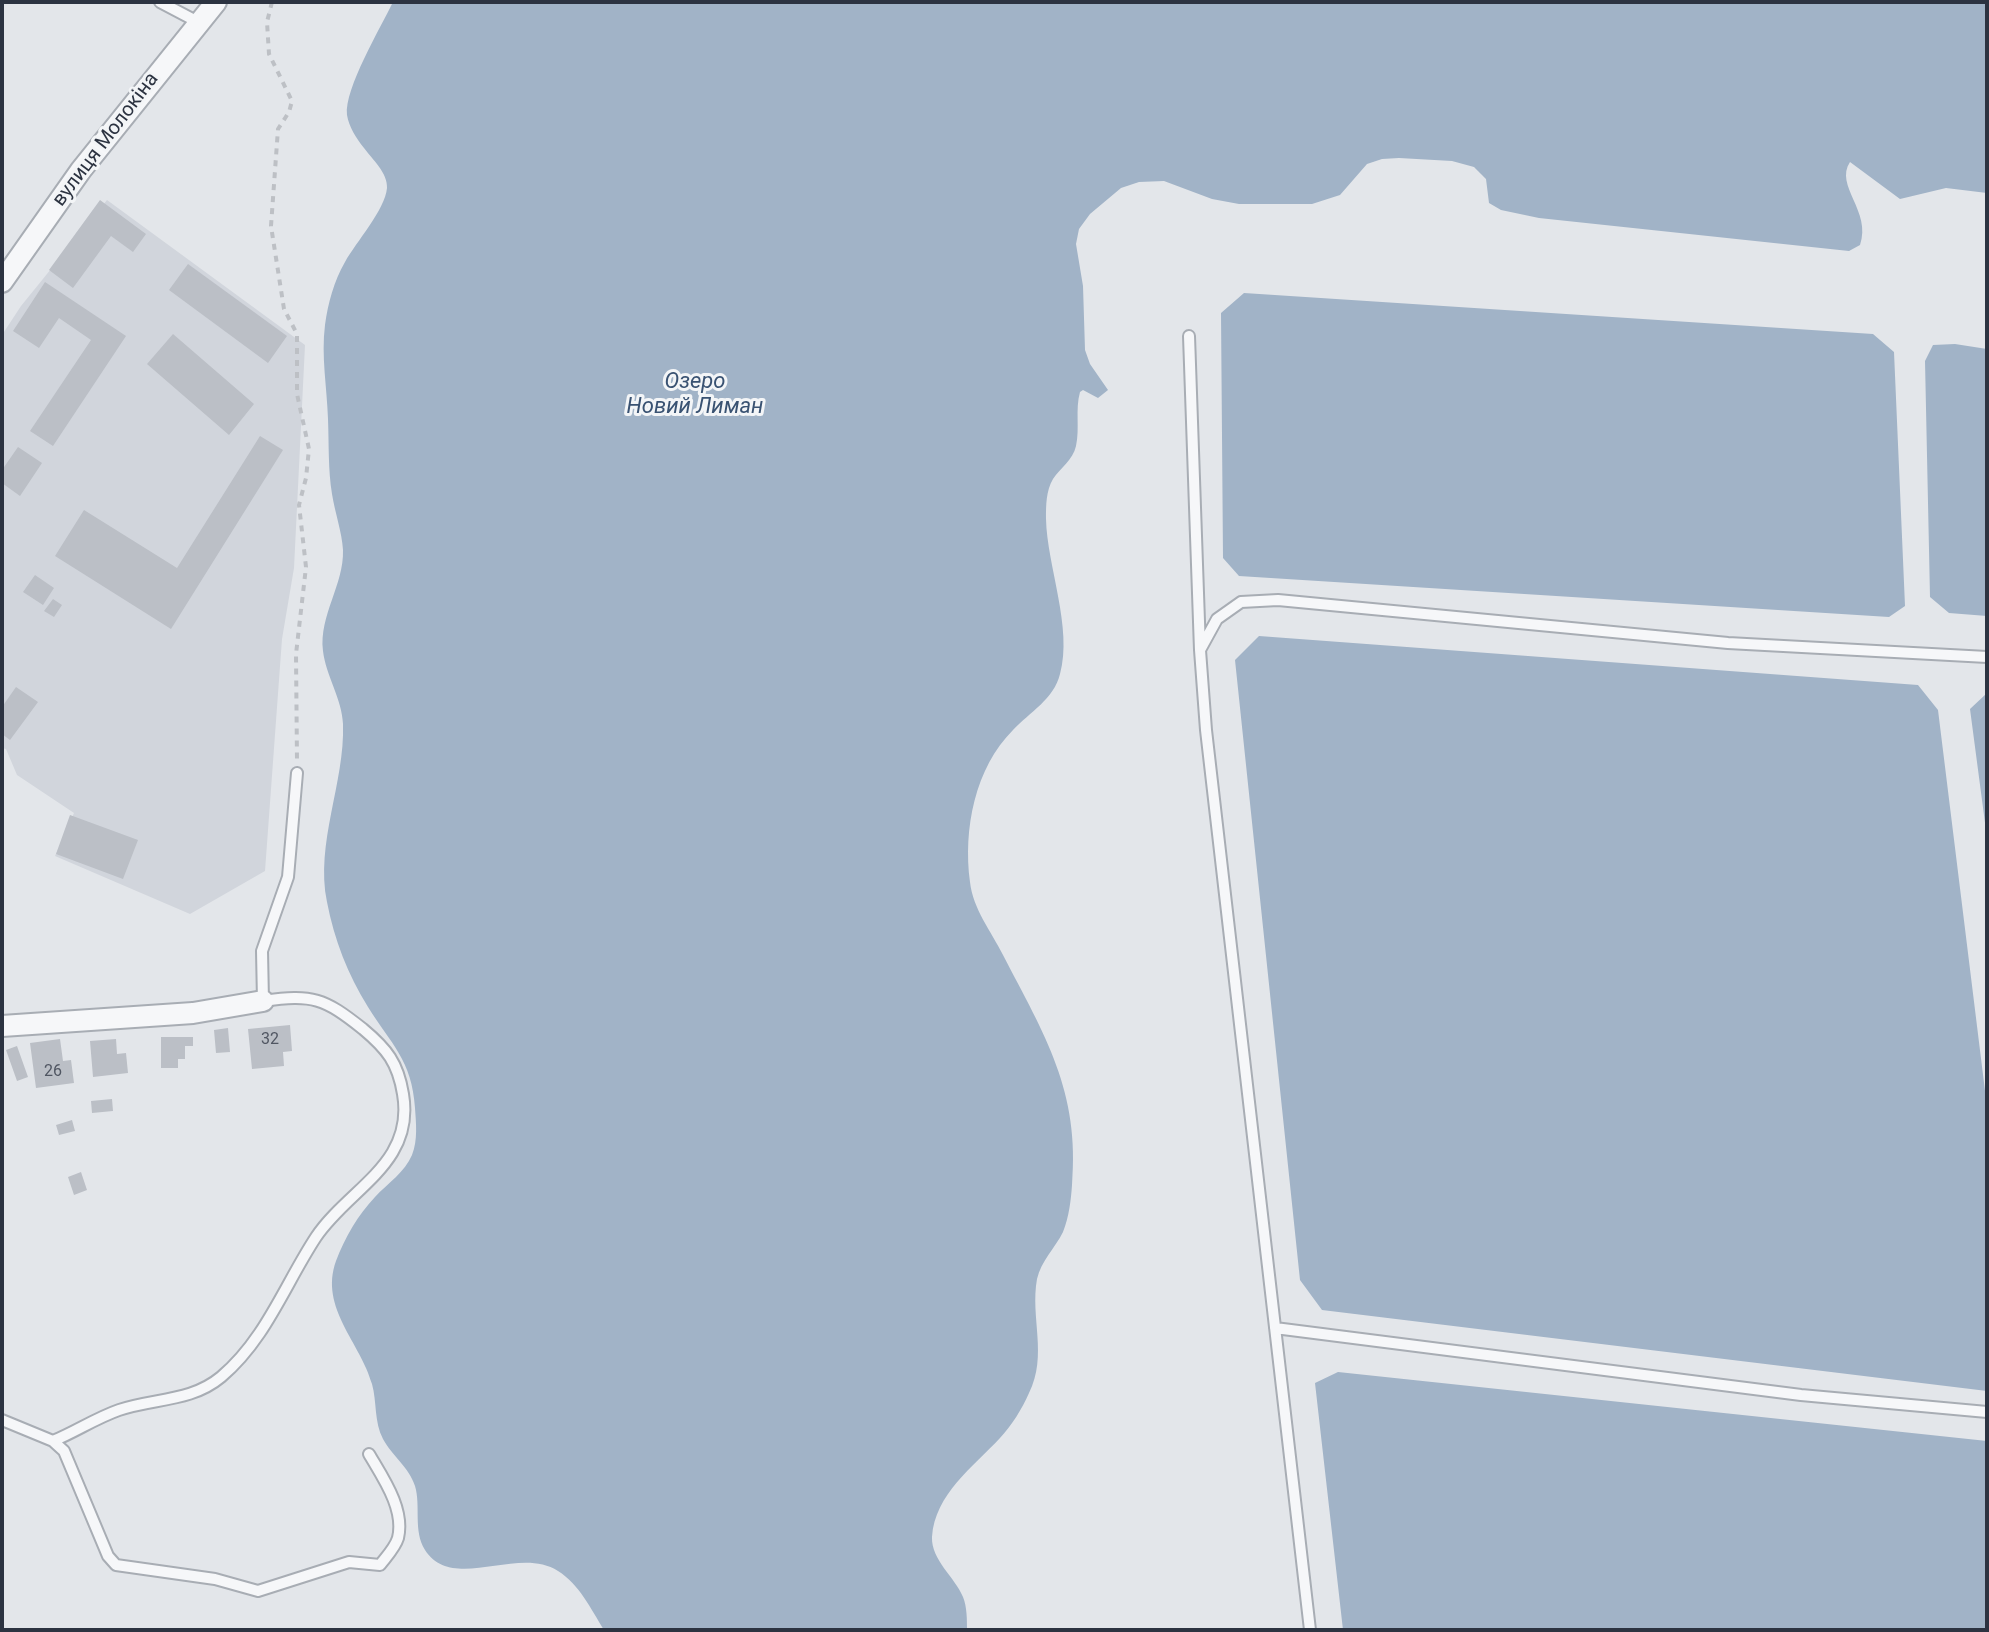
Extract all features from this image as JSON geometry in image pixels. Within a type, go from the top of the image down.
[{"type":"street","name":"вулиця Молокіна","points":[[2,282],[81,170],[216,2]]},
{"type":"street","points":[[2,1026],[193,1013],[263,1001]]},
{"type":"lane","points":[[160,2],[198,22]]},
{"type":"lane","points":[[1189,336],[1200,650],[1206,730],[1310,1630]]},
{"type":"lane","points":[[1200,650],[1217,619],[1241,602],[1278,600],[1728,643],[1987,657]]},
{"type":"lane","points":[[53,1441],[119,1410],[194,1393],[224,1374],[263,1328],[325,1225],[380,1171],[397,1145],[403,1129],[405,1105],[400,1075],[393,1058],[344,1015],[320,1001],[299,996],[263,1001],[262,951],[288,877],[297,773]]},
{"type":"lane","points":[[1275,1328],[1801,1395],[1987,1412]]},
{"type":"lane","points":[[2,1420],[53,1441],[64,1451],[108,1556],[116,1565],[215,1579],[258,1591],[349,1562],[380,1565],[395,1544],[398,1530],[389,1489],[369,1454]]},
{"type":"path","points":[[272,2],[267,22],[269,54],[292,101],[278,129],[271,233],[284,309],[297,334],[297,394],[309,449],[299,505],[306,567],[296,654],[297,773]]},
{"type":"shaded area","points":[[107,200],[305,345],[294,568],[282,639],[265,871],[190,914],[55,856],[74,813],[17,775],[6,749],[2,748],[2,335],[21,306]]},
{"type":"water","name":"Озеро Новий Лиман","points":[[393,2],[1987,2],[1987,193],[1946,188],[1900,199],[1850,162],[1846,180],[1858,210],[1862,233],[1860,245],[1849,251],[1539,218],[1501,210],[1489,203],[1486,179],[1474,167],[1452,161],[1399,158],[1367,164],[1340,195],[1312,204],[1239,204],[1212,199],[1164,181],[1139,182],[1121,188],[1090,214],[1079,229],[1076,244],[1083,286],[1085,350],[1090,364],[1108,390],[1098,398],[1083,390],[1080,392],[1074,451],[1053,479],[1048,493],[1047,537],[1062,617],[1060,674],[1053,691],[1013,730],[989,762],[975,800],[968,841],[970,882],[975,901],[1045,1039],[1065,1092],[1073,1151],[1072,1191],[1063,1232],[1037,1279],[1035,1308],[1038,1351],[1035,1379],[1016,1417],[957,1482],[940,1507],[935,1522],[932,1537],[935,1553],[963,1597],[967,1630],[604,1630],[572,1583],[558,1571],[542,1564],[469,1569],[452,1568],[437,1562],[421,1543],[417,1494],[412,1479],[380,1432],[372,1384],[337,1310],[332,1278],[336,1261],[358,1219],[409,1161],[415,1143],[416,1120],[410,1077],[354,982],[334,930],[324,880],[327,835],[340,768],[343,724],[325,660],[323,638],[340,575],[343,550],[329,466],[324,348],[332,292],[350,254],[376,216],[387,188],[382,172],[356,136],[347,115],[357,74]]},
{"type":"water","points":[[1244,293],[1873,334],[1894,352],[1905,606],[1889,617],[1239,576],[1223,558],[1221,313]]},
{"type":"water","points":[[1955,344],[1987,349],[1987,616],[1949,613],[1930,597],[1925,361],[1933,345]]},
{"type":"water","points":[[1259,636],[1918,685],[1938,710],[1987,1107],[1987,1391],[1322,1310],[1300,1280],[1235,660]]},
{"type":"water","points":[[1987,693],[1987,838],[1970,709]]},
{"type":"water","points":[[1338,1372],[1987,1441],[1987,1630],[1343,1630],[1315,1383]]},
{"type":"building","points":[[100,200],[146,234],[133,252],[111,236],[73,288],[49,270]]},
{"type":"building","points":[[188,264],[287,336],[268,363],[169,290]]},
{"type":"building","points":[[45,282],[126,336],[53,446],[30,431],[91,340],[59,318],[39,348],[13,331]]},
{"type":"building","points":[[173,334],[254,404],[229,435],[147,364]]},
{"type":"building","points":[[260,436],[283,450],[171,629],[55,556],[84,510],[177,568]]},
{"type":"building","points":[[18,447],[42,463],[20,496],[2,483],[2,470]]},
{"type":"building","points":[[35,575],[54,588],[43,605],[23,592]]},
{"type":"building","points":[[53,599],[62,605],[54,617],[44,611]]},
{"type":"building","points":[[16,687],[38,702],[10,740],[2,734],[2,707]]},
{"type":"building","points":[[70,815],[138,840],[123,879],[56,854]]},
{"type":"building","points":[[290,1025],[292,1051],[283,1052],[284,1066],[252,1069],[248,1029]]},
{"type":"building","points":[[228,1028],[230,1052],[216,1053],[214,1030]]},
{"type":"building","points":[[161,1037],[193,1037],[193,1046],[185,1046],[185,1059],[178,1059],[178,1068],[161,1068]]},
{"type":"building","points":[[60,1039],[63,1061],[71,1060],[74,1083],[36,1088],[30,1043]]},
{"type":"building","points":[[116,1039],[117,1054],[126,1053],[128,1073],[93,1077],[90,1041]]},
{"type":"building","points":[[17,1046],[28,1077],[17,1081],[6,1050]]},
{"type":"building","points":[[112,1099],[113,1111],[92,1113],[91,1101]]},
{"type":"building","points":[[72,1120],[75,1131],[59,1135],[56,1125]]},
{"type":"building","points":[[81,1172],[87,1190],[74,1195],[68,1177]]}]
